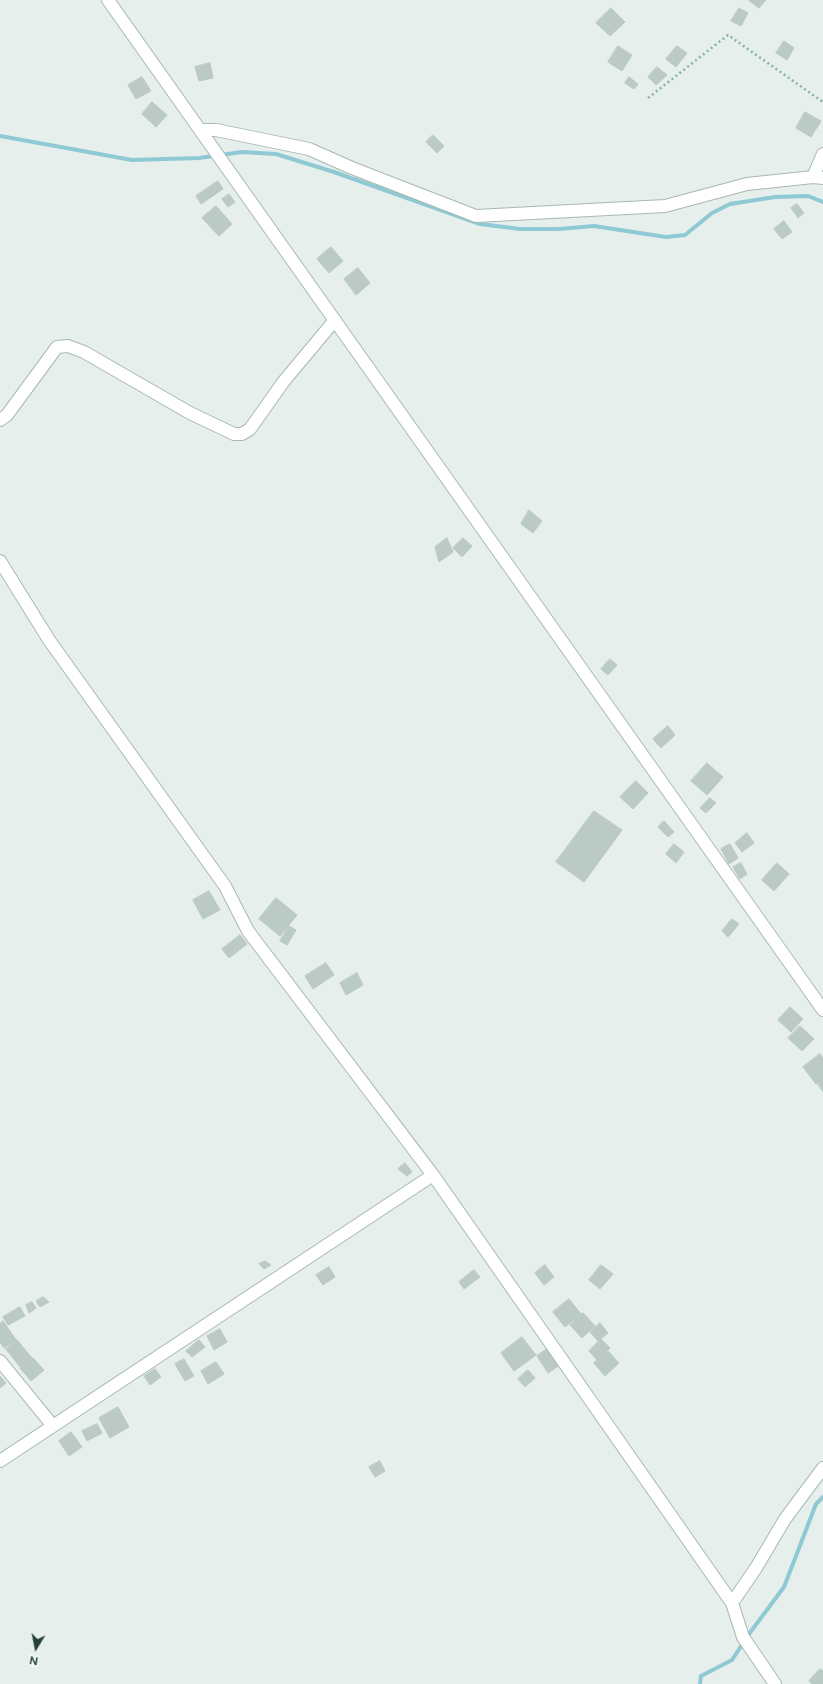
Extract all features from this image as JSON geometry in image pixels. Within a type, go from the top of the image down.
[{"type":"street","points":[[108,0],[823,1010]]},
{"type":"street","points":[[201,130],[216,130],[309,149],[352,168],[476,216],[665,206],[747,184],[818,177],[823,154]]},
{"type":"street","points":[[0,420],[7,414],[57,347],[68,346],[84,352],[190,413],[234,434],[242,434],[250,429],[284,381],[335,320]]},
{"type":"street","points":[[0,561],[49,640],[225,886],[248,931],[433,1175],[732,1603],[743,1637],[775,1684]]},
{"type":"street","points":[[0,1461],[433,1175]]},
{"type":"street","points":[[0,1361],[53,1426]]},
{"type":"street","points":[[732,1603],[756,1568],[785,1519],[823,1468]]},
{"type":"path","points":[[648,98],[728,34],[823,102]]},
{"type":"building","points":[[749,0],[766,0],[759,8]]},
{"type":"building","points":[[611,8],[625,22],[610,36],[596,23]]},
{"type":"building","points":[[739,8],[748,13],[741,26],[731,21]]},
{"type":"building","points":[[784,41],[794,48],[787,60],[776,53]]},
{"type":"building","points":[[618,46],[632,55],[622,71],[608,62]]},
{"type":"building","points":[[677,46],[687,53],[676,67],[666,59]]},
{"type":"building","points":[[210,63],[213,78],[199,81],[195,67]]},
{"type":"building","points":[[657,67],[667,75],[656,85],[648,77]]},
{"type":"building","points":[[142,77],[151,91],[136,99],[128,85]]},
{"type":"building","points":[[629,77],[638,84],[634,89],[625,83]]},
{"type":"building","points":[[152,102],[167,115],[156,127],[142,114]]},
{"type":"building","points":[[805,112],[821,121],[811,137],[796,128]]},
{"type":"building","points":[[433,135],[444,146],[437,153],[426,142]]},
{"type":"building","points":[[218,181],[223,189],[201,204],[196,196]]},
{"type":"building","points":[[229,194],[235,202],[228,207],[222,199]]},
{"type":"building","points":[[797,204],[804,213],[798,218],[791,208]]},
{"type":"building","points":[[216,206],[232,224],[219,236],[202,218]]},
{"type":"building","points":[[784,221],[792,232],[782,239],[774,229]]},
{"type":"building","points":[[331,247],[343,261],[329,273],[317,259]]},
{"type":"building","points":[[358,268],[370,283],[356,295],[344,279]]},
{"type":"building","points":[[529,510],[542,521],[533,533],[521,524]]},
{"type":"building","points":[[447,538],[453,552],[439,562],[435,547]]},
{"type":"building","points":[[463,538],[472,546],[462,557],[453,548]]},
{"type":"building","points":[[610,659],[617,665],[608,675],[601,669]]},
{"type":"building","points":[[668,726],[675,735],[661,748],[653,739]]},
{"type":"building","points":[[707,763],[723,777],[707,795],[691,781]]},
{"type":"building","points":[[636,781],[648,793],[633,809],[620,797]]},
{"type":"building","points":[[710,798],[716,803],[706,813],[700,808]]},
{"type":"building","points":[[594,811],[622,830],[584,882],[556,862]]},
{"type":"building","points":[[664,821],[674,832],[668,837],[658,827]]},
{"type":"building","points":[[747,833],[754,843],[742,852],[735,843]]},
{"type":"building","points":[[674,844],[684,852],[676,863],[666,854]]},
{"type":"building","points":[[730,844],[738,858],[729,864],[721,849]]},
{"type":"building","points":[[741,863],[747,874],[740,879],[733,867]]},
{"type":"building","points":[[777,863],[789,874],[774,891],[762,880]]},
{"type":"building","points":[[209,891],[220,910],[203,919],[193,900]]},
{"type":"building","points":[[276,898],[297,915],[280,936],[259,919]]},
{"type":"building","points":[[732,919],[739,924],[728,937],[722,931]]},
{"type":"building","points":[[289,926],[296,930],[287,945],[280,941]]},
{"type":"building","points":[[240,935],[247,944],[229,958],[222,949]]},
{"type":"building","points":[[326,963],[334,975],[313,989],[305,976]]},
{"type":"building","points":[[357,973],[363,985],[346,995],[340,983]]},
{"type":"building","points":[[790,1007],[803,1019],[791,1032],[778,1020]]},
{"type":"building","points":[[800,1026],[814,1039],[802,1051],[788,1038]]},
{"type":"building","points":[[820,1054],[823,1058],[823,1079],[816,1084],[803,1067]]},
{"type":"building","points":[[823,1080],[823,1092],[818,1084]]},
{"type":"building","points":[[405,1163],[412,1172],[407,1176],[398,1169]]},
{"type":"building","points":[[265,1261],[271,1265],[264,1269],[259,1264]]},
{"type":"building","points":[[545,1265],[554,1277],[544,1285],[535,1273]]},
{"type":"building","points":[[601,1265],[613,1274],[600,1289],[589,1280]]},
{"type":"building","points":[[329,1267],[335,1277],[323,1285],[316,1275]]},
{"type":"building","points":[[474,1270],[480,1277],[464,1289],[459,1282]]},
{"type":"building","points":[[43,1297],[49,1302],[40,1307],[36,1301]]},
{"type":"building","points":[[569,1299],[581,1314],[565,1327],[553,1312]]},
{"type":"building","points":[[32,1302],[36,1308],[29,1313],[26,1305]]},
{"type":"building","points":[[20,1307],[25,1316],[8,1325],[3,1317]]},
{"type":"building","points":[[583,1313],[595,1326],[582,1338],[570,1325]]},
{"type":"building","points":[[3,1321],[16,1340],[4,1348],[0,1342],[0,1324]]},
{"type":"building","points":[[600,1323],[608,1333],[598,1341],[590,1332]]},
{"type":"building","points":[[220,1329],[227,1342],[214,1350],[207,1336]]},
{"type":"building","points":[[522,1337],[536,1355],[514,1371],[501,1353]]},
{"type":"building","points":[[601,1339],[610,1348],[597,1360],[589,1351]]},
{"type":"building","points":[[17,1340],[32,1358],[20,1367],[6,1349]]},
{"type":"building","points":[[199,1340],[205,1347],[192,1357],[186,1351]]},
{"type":"building","points":[[548,1348],[560,1365],[548,1373],[537,1356]]},
{"type":"building","points":[[608,1351],[619,1363],[605,1376],[594,1363]]},
{"type":"building","points":[[33,1358],[44,1370],[31,1381],[20,1368]]},
{"type":"building","points":[[184,1359],[194,1376],[185,1381],[175,1364]]},
{"type":"building","points":[[216,1362],[224,1374],[208,1384],[201,1371]]},
{"type":"building","points":[[155,1369],[161,1377],[150,1385],[144,1376]]},
{"type":"building","points":[[528,1370],[535,1378],[525,1387],[518,1379]]},
{"type":"building","points":[[0,1376],[6,1383],[0,1388]]},
{"type":"building","points":[[118,1407],[129,1427],[110,1438],[99,1418]]},
{"type":"building","points":[[97,1424],[102,1433],[87,1441],[82,1431]]},
{"type":"building","points":[[71,1432],[82,1447],[69,1456],[59,1441]]},
{"type":"building","points":[[380,1461],[385,1471],[375,1477],[369,1467]]},
{"type":"building","points":[[820,1669],[823,1671],[823,1684],[812,1684],[809,1681]]},
{"type":"waterway","points":[[0,136],[132,160],[199,158],[242,152],[276,154],[334,172],[480,224],[520,229],[559,229],[594,226],[666,237],[685,235],[712,213],[730,204],[775,197],[808,196],[823,202]]},
{"type":"waterway","points":[[700,1684],[701,1676],[732,1660],[749,1634],[784,1587],[816,1504],[823,1497]]}]
